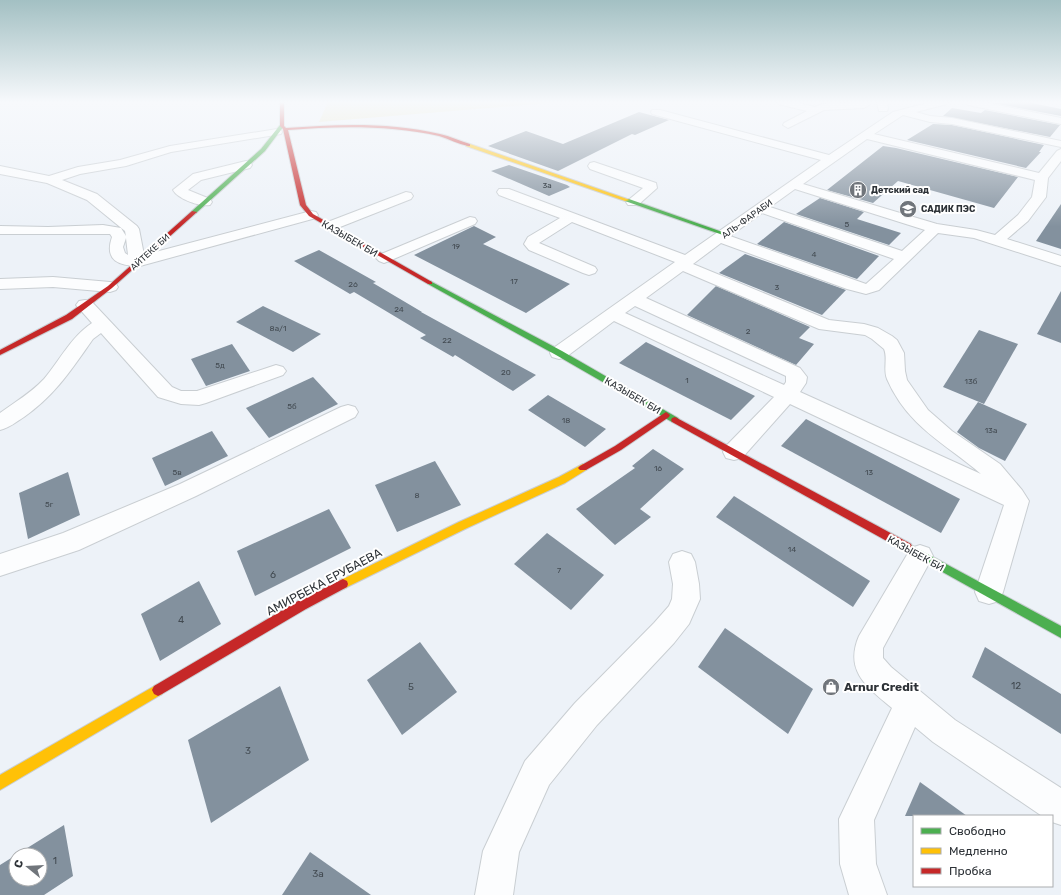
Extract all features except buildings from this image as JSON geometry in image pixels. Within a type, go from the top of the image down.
[{"type":"street","points":[[50,180],[78,171],[122,163],[170,149],[199,144]]},
{"type":"street","name":"АЙТЕКЕ БИ","points":[[0,353],[68,316],[110,286],[268,144]]},
{"type":"street","name":"КАЗЫБЕК БИ","points":[[285,144],[303,205],[311,215],[384,258],[559,353],[920,556],[1061,632]]},
{"type":"street","points":[[464,144],[633,202],[853,286],[866,289],[873,287],[935,228]]},
{"type":"street","points":[[774,144],[831,159]]},
{"type":"street","name":"АЛЬ-ФАРАБИ","points":[[559,353],[760,208],[853,144]]},
{"type":"street","points":[[901,144],[1042,178]]},
{"type":"street","points":[[997,242],[1023,218],[1039,197],[1042,178],[1060,150],[1027,144]]},
{"type":"street","points":[[205,202],[181,192],[180,190],[197,177],[246,165]]},
{"type":"street","points":[[594,166],[651,186],[651,188],[633,202]]},
{"type":"street","points":[[0,170],[50,180],[92,197],[132,228],[139,261]]},
{"type":"street","points":[[794,185],[935,228],[976,234],[997,242],[1061,261]]},
{"type":"street","points":[[504,192],[684,263],[825,325],[861,328],[886,340],[896,353],[896,377],[921,414],[952,442],[989,468],[1003,482],[1017,501]]},
{"type":"street","points":[[330,226],[406,196]]},
{"type":"street","points":[[760,208],[904,257]]},
{"type":"street","points":[[0,230],[48,231],[103,229],[116,231],[119,237],[116,247],[118,255],[127,261],[139,261],[311,215]]},
{"type":"street","points":[[571,218],[533,240],[531,244],[534,247],[589,270]]},
{"type":"street","points":[[384,258],[470,221]]},
{"type":"street","points":[[0,284],[53,282],[110,286]]},
{"type":"street","points":[[633,299],[793,372],[797,377],[796,383],[787,395],[734,452]]},
{"type":"street","points":[[85,305],[165,392],[175,397],[199,398],[276,371]]},
{"type":"street","points":[[613,314],[1017,501]]},
{"type":"street","points":[[0,423],[32,401],[50,384],[87,335],[102,324]]},
{"type":"street","points":[[0,566],[70,542],[181,493],[348,412]]},
{"type":"street","name":"АМИРБЕКА ЕРУБАЕВА","points":[[0,783],[302,605],[463,525],[562,480],[618,448],[666,414]]},
{"type":"street","points":[[989,592],[1017,501]]},
{"type":"street","points":[[920,556],[869,646],[868,662],[880,678],[944,731],[1061,808]]},
{"type":"street","points":[[494,895],[501,851],[536,773],[586,714],[664,633],[679,615],[686,599],[686,584],[682,562]]},
{"type":"street","points":[[868,895],[858,864],[856,819],[910,703]]},
{"type":"traffic: fast","points":[[194,212],[263,150],[268,144]]},
{"type":"traffic: fast","points":[[627,200],[725,234]]},
{"type":"traffic: fast","points":[[430,283],[559,353],[675,420]]},
{"type":"traffic: fast","points":[[907,547],[1061,632]]},
{"type":"traffic: slow","points":[[468,145],[627,200]]},
{"type":"traffic: slow","points":[[343,584],[463,525],[562,480],[583,468]]},
{"type":"traffic: slow","points":[[0,783],[158,690]]},
{"type":"traffic: jam","points":[[288,144],[303,205],[311,215],[430,283]]},
{"type":"traffic: jam","points":[[0,353],[69,317],[110,287],[194,212]]},
{"type":"traffic: jam","points":[[583,468],[618,448],[666,415]]},
{"type":"traffic: jam","points":[[675,420],[907,547]]},
{"type":"traffic: jam","points":[[158,690],[302,605],[343,584]]},
{"type":"place","name":"Детский сад","points":[[858,190]]},
{"type":"place","name":"САДИК ПЭС","points":[[908,209]]},
{"type":"place","name":"Arnur Credit","points":[[831,687]]}]
